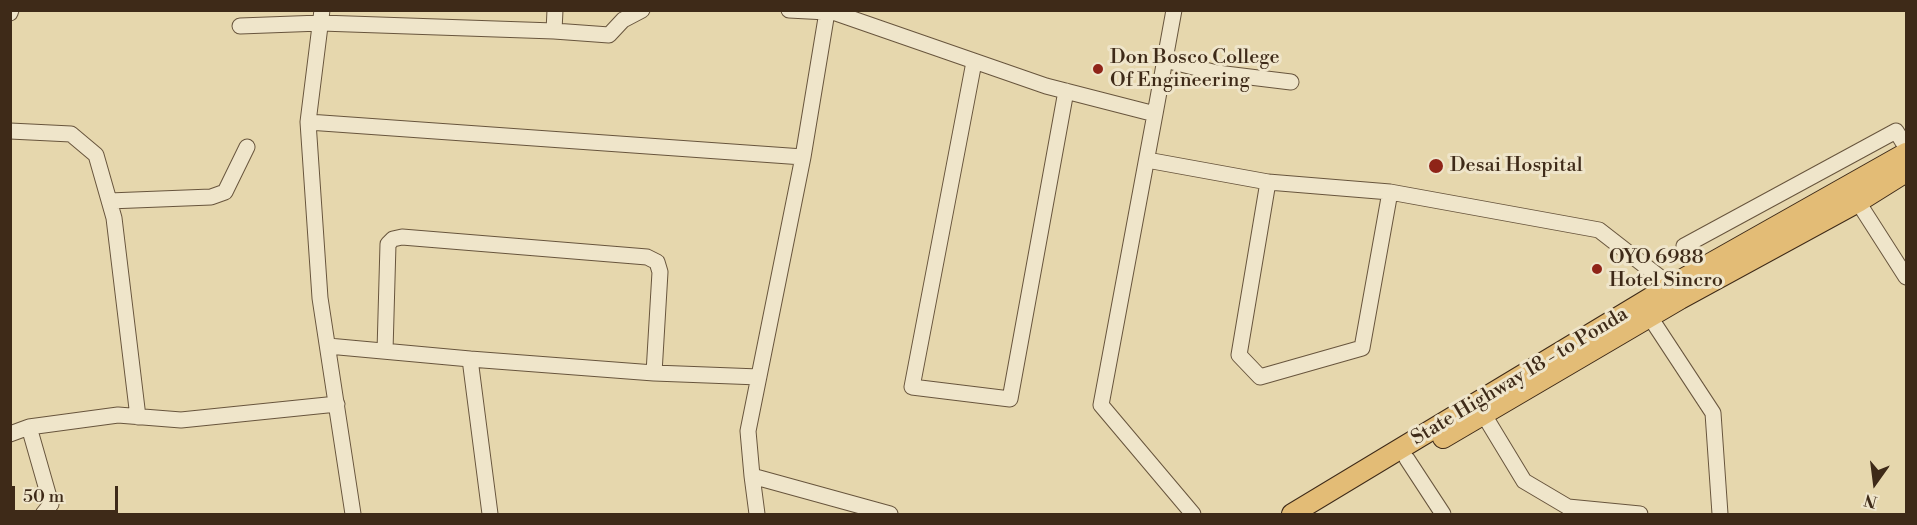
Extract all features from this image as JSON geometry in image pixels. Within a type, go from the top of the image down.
[{"type":"main road","name":"State Highway 18 - to Ponda","points":[[1292,514],[1645,311],[1906,153]]},
{"type":"main road","name":"State Highway 18 - to Ponda","points":[[1675,293],[1858,202],[1906,172]]},
{"type":"main road","name":"State Highway 18 - to Ponda","points":[[1316,514],[1484,415],[1645,311]]},
{"type":"street","points":[[554,31],[555,10]]},
{"type":"street","points":[[240,26],[322,17],[609,35],[623,20],[642,10]]},
{"type":"street","points":[[789,10],[827,11],[1066,91],[1155,114]]},
{"type":"street","points":[[1174,10],[1101,405],[1193,514]]},
{"type":"street","points":[[758,514],[748,431],[803,158],[827,11]]},
{"type":"street","points":[[322,17],[308,122],[320,298],[354,514]]},
{"type":"street","points":[[1165,60],[1217,73],[1291,82]]},
{"type":"street","points":[[974,62],[912,387],[1010,399],[1066,91]]},
{"type":"street","points":[[308,122],[803,158]]},
{"type":"street","points":[[10,131],[71,134],[96,155],[114,218],[138,417]]},
{"type":"street","points":[[1684,246],[1896,131],[1906,147]]},
{"type":"street","points":[[110,201],[211,197],[225,192],[247,147]]},
{"type":"street","points":[[1147,160],[1268,182],[1390,192],[1599,230],[1675,293]]},
{"type":"street","points":[[1268,182],[1239,355],[1260,377],[1362,348],[1390,192]]},
{"type":"street","points":[[1858,202],[1906,277]]},
{"type":"street","points":[[385,351],[388,244],[393,239],[402,237],[612,254],[646,257],[657,262],[660,272],[654,374]]},
{"type":"street","points":[[1645,311],[1713,412],[1720,514]]},
{"type":"street","points":[[328,346],[654,374],[759,377]]},
{"type":"street","points":[[470,359],[490,514]]},
{"type":"street","points":[[10,434],[29,426],[118,415],[181,420],[337,404]]},
{"type":"street","points":[[1484,415],[1524,481],[1568,507],[1599,512],[1640,514]]},
{"type":"street","points":[[29,426],[51,504],[43,514]]},
{"type":"street","points":[[1407,459],[1443,514]]},
{"type":"street","points":[[752,476],[890,514]]},
{"type":"place","name":"Don Bosco College Of Engineering","points":[[1098,69]]},
{"type":"place","name":"Desai Hospital","points":[[1436,166]]},
{"type":"place","name":"OYO 6988 Hotel Sincro","points":[[1597,269]]}]
